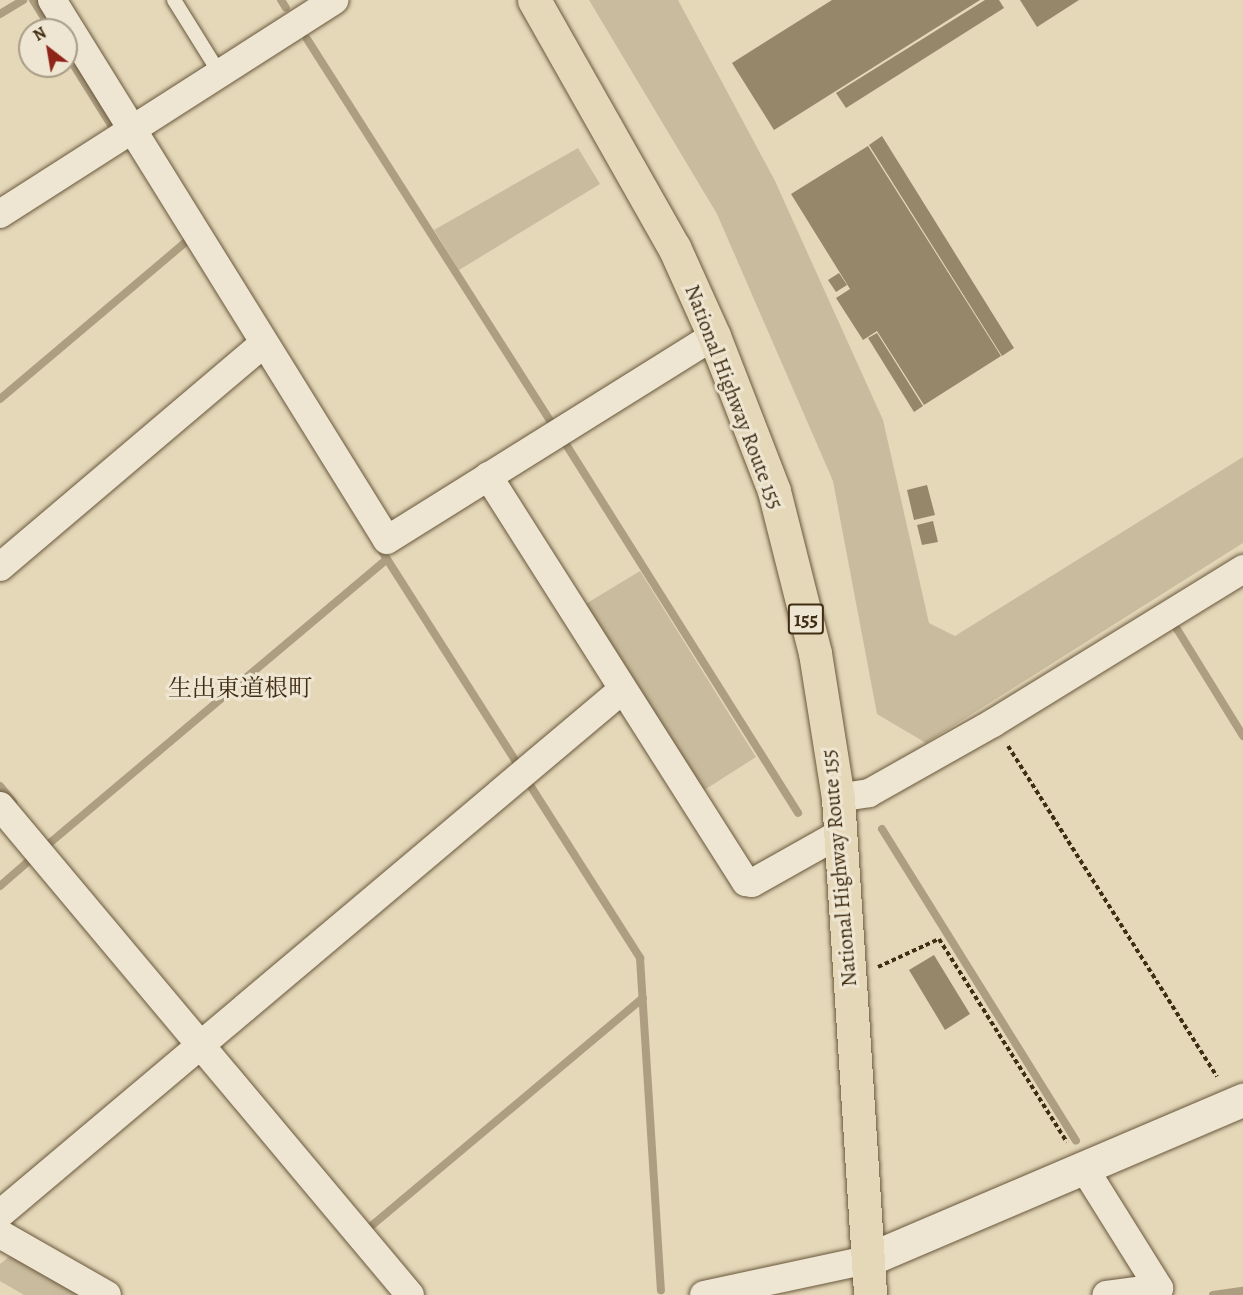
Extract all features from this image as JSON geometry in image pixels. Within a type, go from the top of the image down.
[{"type":"highway","name":"National Highway Route 155","points":[[534,0],[674,247],[714,336],[774,491],[815,653],[838,798],[870,1295]]},
{"type":"street","points":[[52,0],[387,540],[714,336]]},
{"type":"street","points":[[0,214],[334,0]]},
{"type":"street","points":[[0,567],[264,344]]},
{"type":"street","points":[[488,476],[746,882],[752,883],[841,833]]},
{"type":"street","points":[[838,798],[869,793],[993,723],[1243,568]]},
{"type":"street","points":[[0,1214],[622,690]]},
{"type":"street","points":[[0,806],[410,1295]]},
{"type":"street","points":[[704,1295],[867,1260],[1238,1102]]},
{"type":"street","points":[[1084,1168],[1160,1288],[1106,1295]]},
{"type":"street","points":[[0,1234],[107,1295]]},
{"type":"lane","points":[[174,0],[220,74]]},
{"type":"path","points":[[993,723],[1238,1102]]},
{"type":"path","points":[[878,967],[939,939],[1084,1168]]},
{"type":"shaded area","points":[[589,0],[678,0],[775,181],[883,420],[929,623],[955,636],[1243,457],[1243,543],[926,743],[877,714],[833,481],[717,214]]},
{"type":"shaded area","points":[[578,148],[600,184],[459,270],[434,230]]},
{"type":"shaded area","points":[[640,571],[756,757],[698,794],[579,608]]},
{"type":"shaded area","points":[[10,1256],[82,1295],[24,1295],[0,1281],[0,1264]]},
{"type":"building","points":[[832,0],[980,0],[774,130],[732,63]]},
{"type":"building","points":[[985,0],[999,0],[1004,8],[846,108],[836,93]]},
{"type":"building","points":[[1020,0],[1079,0],[1037,27]]},
{"type":"building","points":[[882,136],[1014,348],[1002,356],[869,145]]},
{"type":"building","points":[[868,146],[1001,356],[924,405],[877,331],[863,340],[836,298],[850,289],[791,194]]},
{"type":"building","points":[[839,273],[847,285],[836,292],[828,280]]},
{"type":"building","points":[[877,333],[923,406],[914,412],[868,338]]},
{"type":"building","points":[[927,485],[935,515],[914,520],[907,490]]},
{"type":"building","points":[[933,521],[938,542],[922,545],[917,525]]},
{"type":"building","points":[[934,955],[970,1014],[945,1030],[909,970]]},
{"type":"waterway","points":[[0,14],[23,0]]},
{"type":"waterway","points":[[33,0],[44,18]]},
{"type":"waterway","points":[[281,0],[286,8]]},
{"type":"waterway","points":[[307,39],[555,428]]},
{"type":"waterway","points":[[78,72],[116,133]]},
{"type":"waterway","points":[[0,399],[186,242]]},
{"type":"waterway","points":[[562,438],[798,813]]},
{"type":"waterway","points":[[378,545],[518,765]]},
{"type":"waterway","points":[[45,847],[387,559]]},
{"type":"waterway","points":[[1177,629],[1243,736]]},
{"type":"waterway","points":[[528,782],[640,958],[661,1290]]},
{"type":"waterway","points":[[0,786],[13,802]]},
{"type":"waterway","points":[[882,829],[1076,1141]]},
{"type":"waterway","points":[[0,886],[30,860]]},
{"type":"waterway","points":[[370,1227],[643,998]]},
{"type":"waterway","points":[[1213,1295],[1243,1291]]},
{"type":"district","name":"生出東道根町","points":[[240,689]]}]
